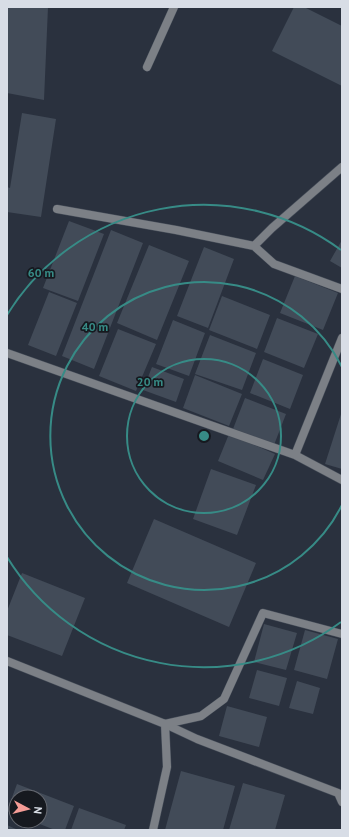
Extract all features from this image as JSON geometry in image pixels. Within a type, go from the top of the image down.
[{"type":"street","points":[[147,67],[174,7]]},
{"type":"street","points":[[254,246],[272,228],[342,167]]},
{"type":"street","points":[[57,210],[176,230],[254,246],[274,264],[342,289]]},
{"type":"street","points":[[295,455],[342,338]]},
{"type":"street","points":[[7,353],[295,455],[342,480]]},
{"type":"street","points":[[165,724],[201,716],[224,699],[263,613],[342,634]]},
{"type":"street","points":[[7,661],[338,793],[342,802]]},
{"type":"street","points":[[153,830],[167,767],[165,724]]},
{"type":"building","points":[[7,7],[48,7],[44,100],[7,93]]},
{"type":"building","points":[[294,7],[304,7],[342,26],[342,86],[272,51]]},
{"type":"building","points":[[22,113],[56,119],[41,217],[7,212],[7,187],[10,188]]},
{"type":"building","points":[[69,221],[104,234],[78,301],[43,288]]},
{"type":"building","points":[[111,230],[143,243],[94,369],[62,356]]},
{"type":"building","points":[[342,240],[342,268],[330,261]]},
{"type":"building","points":[[149,245],[189,261],[157,340],[117,323]]},
{"type":"building","points":[[204,247],[234,259],[208,328],[177,316]]},
{"type":"building","points":[[295,276],[338,293],[323,330],[280,313]]},
{"type":"building","points":[[49,292],[77,303],[56,356],[28,345]]},
{"type":"building","points":[[222,296],[270,315],[257,349],[209,330]]},
{"type":"building","points":[[277,318],[318,334],[304,368],[264,352]]},
{"type":"building","points":[[173,320],[205,333],[189,376],[156,364]]},
{"type":"building","points":[[118,329],[156,344],[136,391],[99,376]]},
{"type":"building","points":[[210,335],[256,353],[242,390],[195,374]]},
{"type":"building","points":[[263,359],[303,375],[290,409],[250,393]]},
{"type":"building","points":[[152,367],[184,379],[176,402],[143,390]]},
{"type":"building","points":[[195,375],[242,394],[229,426],[183,408]]},
{"type":"building","points":[[245,398],[286,414],[274,445],[233,429]]},
{"type":"building","points":[[342,411],[342,469],[325,464]]},
{"type":"building","points":[[229,434],[275,454],[263,480],[218,461]]},
{"type":"building","points":[[211,469],[256,485],[237,535],[193,519]]},
{"type":"building","points":[[154,519],[256,563],[229,627],[127,583]]},
{"type":"building","points":[[22,573],[85,598],[62,656],[7,635],[7,611]]},
{"type":"building","points":[[264,624],[297,633],[286,670],[254,662]]},
{"type":"building","points":[[305,630],[338,639],[327,679],[294,670]]},
{"type":"building","points":[[257,670],[287,678],[279,706],[249,698]]},
{"type":"building","points":[[297,681],[320,688],[313,714],[289,708]]},
{"type":"building","points":[[227,706],[267,717],[259,747],[219,736]]},
{"type":"building","points":[[181,771],[235,786],[223,830],[165,830]]},
{"type":"building","points":[[243,783],[285,795],[275,830],[229,830]]},
{"type":"building","points":[[17,784],[30,789],[15,789]]},
{"type":"building","points":[[48,796],[74,806],[65,830],[55,830],[48,827]]},
{"type":"building","points":[[79,808],[126,825],[124,830],[71,830]]},
{"type":"building","points":[[7,825],[8,829],[18,830],[7,830]]}]
